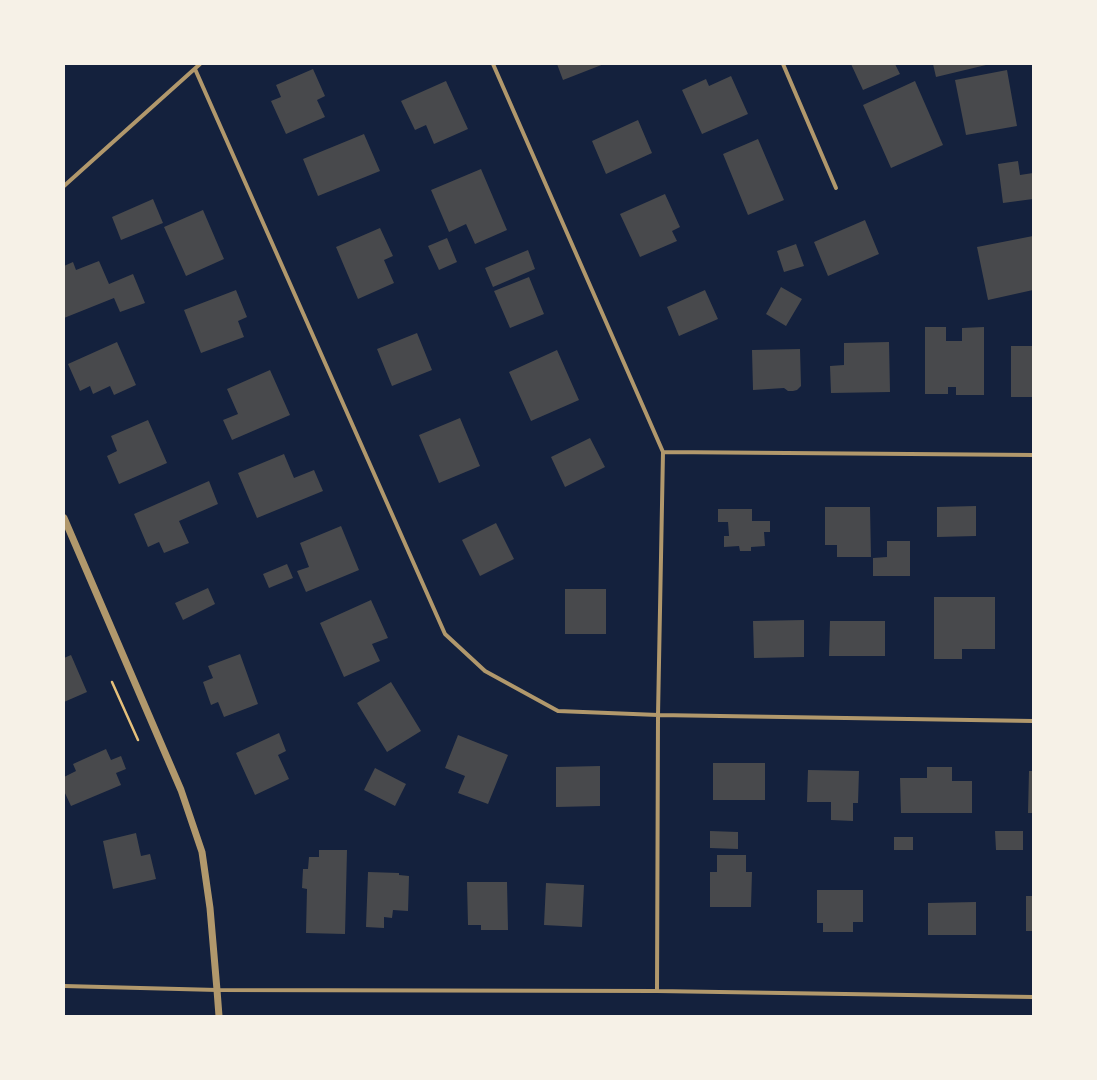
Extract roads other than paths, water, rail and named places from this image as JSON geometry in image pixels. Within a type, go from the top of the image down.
[{"type":"street","points":[[64,186],[200,64]]},
{"type":"street","points":[[493,64],[662,452],[658,715],[657,991]]},
{"type":"street","points":[[783,64],[836,188]]},
{"type":"street","points":[[195,69],[446,634],[485,671],[558,711],[658,715],[1033,721]]},
{"type":"street","points":[[662,452],[1033,455]]},
{"type":"street","points":[[64,518],[181,790],[202,852],[210,908],[218,1016]]},
{"type":"street","points":[[64,986],[217,990],[657,991],[1033,996]]}]
